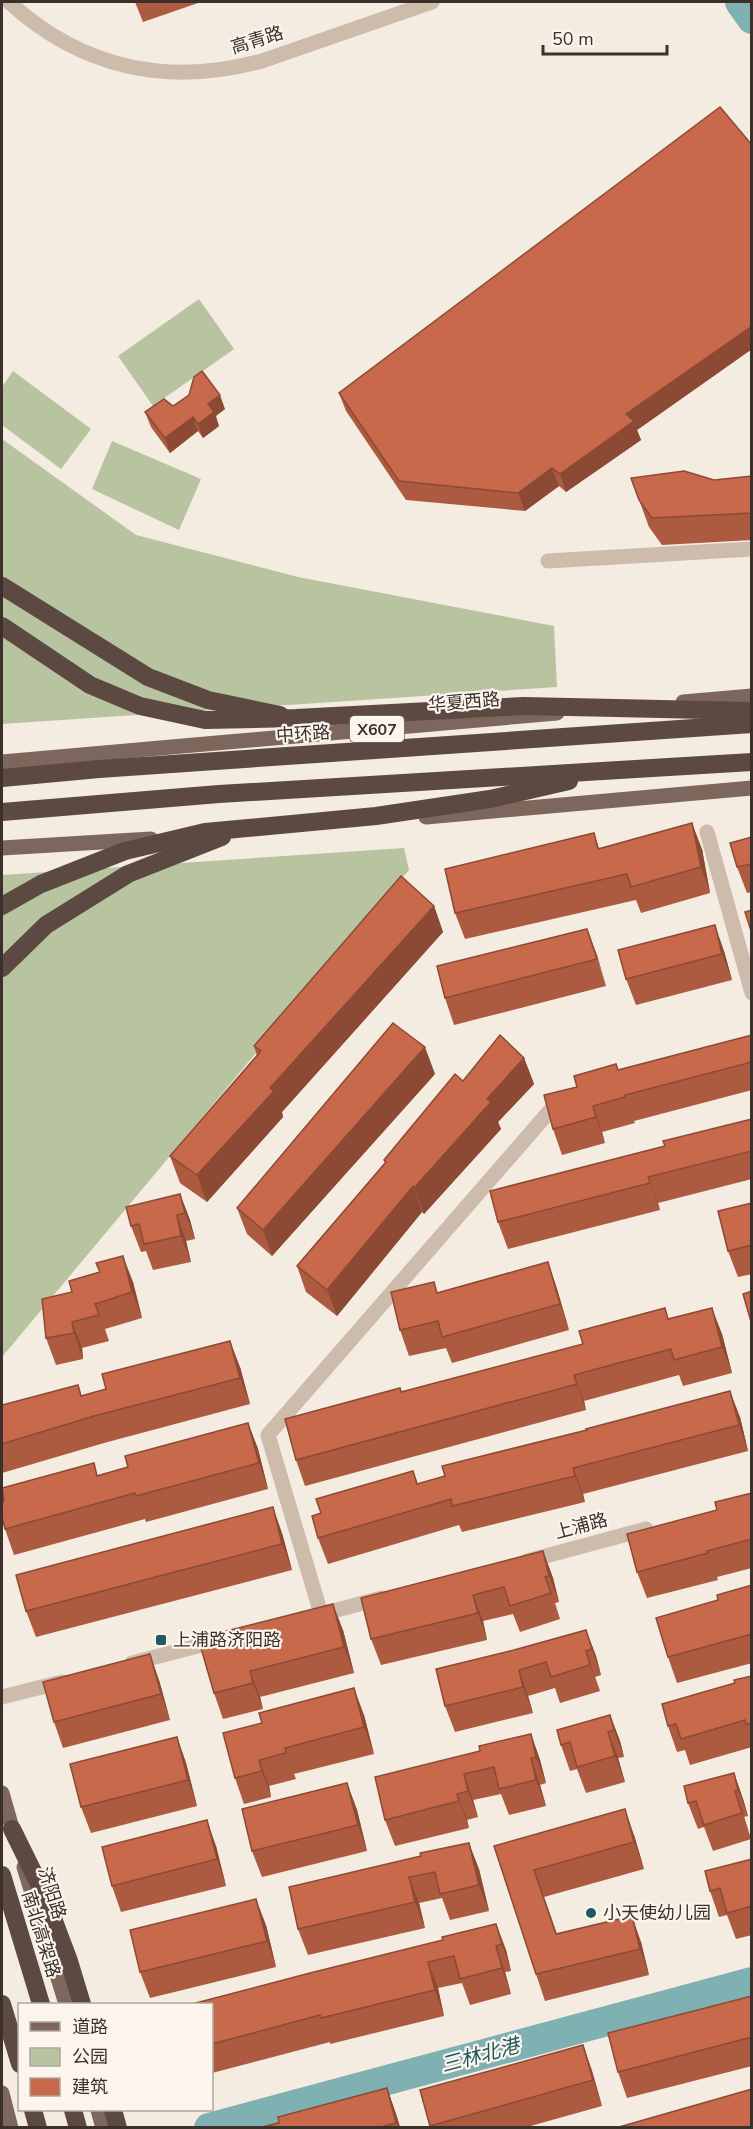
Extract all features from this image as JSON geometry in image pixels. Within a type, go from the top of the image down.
[{"type":"highway","points":[[2,586],[148,677],[208,700],[296,718]]},
{"type":"highway","points":[[2,626],[90,685],[140,706],[205,720],[296,718],[525,706],[752,711]]},
{"type":"highway","name":"中环路","points":[[2,778],[111,768],[752,724]]},
{"type":"highway","points":[[2,812],[219,794],[752,762]]},
{"type":"highway","points":[[2,906],[41,884],[125,851],[205,832],[376,816],[479,801],[620,770]]},
{"type":"highway","points":[[2,968],[46,925],[128,874],[244,828]]},
{"type":"highway","points":[[12,1829],[43,1892],[69,1961],[82,2003]]},
{"type":"highway","name":"南北高架路","points":[[2,1875],[41,2003]]},
{"type":"highway","points":[[2,2004],[18,2057]]},
{"type":"highway","points":[[34,2111],[38,2127]]},
{"type":"highway","points":[[74,2111],[78,2127]]},
{"type":"highway","points":[[104,2111],[118,2127]]},
{"type":"main road","name":"华夏西路","points":[[2,762],[752,696]]},
{"type":"main road","points":[[2,848],[267,832],[632,797],[752,788]]},
{"type":"main road","name":"济阳路","points":[[2,1793],[66,2003]]},
{"type":"main road","points":[[2,2093],[11,2127]]},
{"type":"main road","points":[[103,2111],[103,2127]]},
{"type":"street","name":"高青路","points":[[9,2],[34,24],[88,54],[135,69],[184,74],[227,70],[262,61],[432,2]]},
{"type":"street","points":[[548,561],[752,549]]},
{"type":"street","points":[[706,832],[752,993]]},
{"type":"street","points":[[321,1614],[268,1435],[566,1092],[577,1089]]},
{"type":"street","name":"上浦路","points":[[516,1563],[662,1525]]},
{"type":"street","points":[[298,1620],[402,1593]]},
{"type":"street","points":[[120,1666],[264,1629]]},
{"type":"street","points":[[2,1697],[74,1679]]},
{"type":"green space","points":[[199,299],[234,349],[153,406],[118,356]]},
{"type":"green space","points":[[13,371],[91,429],[61,469],[2,425],[2,387]]},
{"type":"green space","points":[[2,439],[136,535],[298,577],[554,626],[557,687],[2,724]]},
{"type":"green space","points":[[112,441],[201,479],[179,530],[92,489]]},
{"type":"green space","points":[[404,848],[409,870],[2,1357],[2,875]]},
{"type":"building","points":[[720,107],[752,145],[752,326],[626,414],[634,421],[560,474],[552,468],[518,493],[399,481],[339,393]]},
{"type":"building","points":[[202,371],[220,395],[208,404],[214,412],[198,424],[193,417],[165,438],[145,412],[164,399],[173,406],[189,395],[194,377]]},
{"type":"building","points":[[684,471],[714,480],[752,476],[752,513],[652,518],[639,500],[631,478]]},
{"type":"building","points":[[692,823],[701,867],[631,887],[627,874],[455,913],[445,869],[594,833],[598,849]]},
{"type":"building","points":[[752,837],[752,864],[737,867],[730,843]]},
{"type":"building","points":[[401,876],[434,906],[270,1088],[274,1091],[197,1175],[170,1156],[261,1051],[254,1046]]},
{"type":"building","points":[[752,910],[752,934],[745,912]]},
{"type":"building","points":[[715,925],[722,954],[626,979],[618,950]]},
{"type":"building","points":[[587,929],[597,959],[445,998],[437,966]]},
{"type":"building","points":[[393,1023],[425,1047],[263,1230],[237,1208]]},
{"type":"building","points":[[500,1035],[524,1058],[487,1099],[491,1102],[414,1188],[413,1186],[327,1290],[297,1266],[386,1162],[384,1160],[455,1074],[463,1081]]},
{"type":"building","points":[[752,1035],[752,1062],[625,1095],[625,1097],[593,1106],[596,1117],[553,1129],[544,1095],[577,1087],[574,1076],[616,1064],[618,1070]]},
{"type":"building","points":[[752,1119],[752,1151],[648,1177],[650,1183],[498,1222],[490,1191],[665,1146],[663,1141]]},
{"type":"building","points":[[180,1194],[185,1213],[177,1215],[181,1236],[144,1244],[139,1224],[131,1226],[126,1207]]},
{"type":"building","points":[[752,1203],[752,1245],[728,1251],[718,1211]]},
{"type":"building","points":[[123,1256],[132,1292],[95,1304],[99,1315],[72,1322],[74,1333],[46,1338],[42,1299],[72,1292],[69,1281],[100,1272],[96,1263]]},
{"type":"building","points":[[548,1262],[560,1304],[442,1337],[438,1321],[400,1330],[391,1292],[434,1282],[437,1293]]},
{"type":"building","points":[[752,1291],[752,1325],[743,1294]]},
{"type":"building","points":[[665,1308],[668,1319],[712,1308],[722,1347],[674,1360],[671,1349],[574,1375],[577,1384],[296,1460],[285,1419],[400,1388],[401,1392],[583,1344],[579,1331]]},
{"type":"building","points":[[230,1341],[240,1378],[94,1416],[2,1444],[2,1405],[78,1385],[81,1396],[106,1389],[102,1374]]},
{"type":"building","points":[[730,1391],[739,1425],[573,1468],[575,1476],[452,1506],[451,1499],[318,1538],[312,1516],[321,1513],[316,1499],[413,1471],[417,1484],[445,1476],[442,1466]]},
{"type":"building","points":[[248,1423],[259,1463],[136,1496],[135,1493],[5,1529],[2,1517],[2,1502],[4,1501],[2,1488],[94,1463],[97,1476],[128,1467],[125,1456]]},
{"type":"building","points":[[752,1493],[752,1539],[637,1572],[627,1534],[717,1510],[715,1502]]},
{"type":"building","points":[[273,1507],[282,1544],[26,1611],[16,1575]]},
{"type":"building","points":[[543,1551],[549,1576],[545,1577],[551,1593],[510,1606],[504,1587],[473,1595],[478,1613],[371,1639],[361,1598]]},
{"type":"building","points":[[752,1585],[752,1634],[668,1657],[656,1618],[718,1600],[717,1595]]},
{"type":"building","points":[[333,1604],[344,1647],[250,1671],[253,1683],[214,1693],[201,1648],[229,1640],[226,1631]]},
{"type":"building","points":[[586,1630],[592,1649],[586,1651],[590,1665],[551,1677],[546,1662],[519,1670],[523,1687],[445,1706],[436,1669]]},
{"type":"building","points":[[150,1654],[161,1694],[54,1722],[43,1682]]},
{"type":"building","points":[[752,1676],[752,1723],[746,1724],[745,1720],[681,1739],[676,1724],[668,1726],[662,1704]]},
{"type":"building","points":[[354,1688],[364,1727],[285,1748],[286,1753],[259,1760],[262,1771],[235,1778],[223,1733],[262,1723],[259,1713]]},
{"type":"building","points":[[610,1715],[614,1730],[608,1732],[615,1756],[577,1767],[570,1742],[561,1745],[557,1730]]},
{"type":"building","points":[[531,1734],[536,1757],[531,1758],[536,1780],[499,1789],[494,1767],[464,1774],[468,1791],[457,1794],[459,1801],[385,1820],[375,1777],[480,1751],[479,1746]]},
{"type":"building","points":[[177,1737],[188,1780],[81,1807],[70,1764]]},
{"type":"building","points":[[734,1773],[738,1790],[735,1791],[742,1813],[704,1825],[696,1801],[688,1803],[684,1786]]},
{"type":"building","points":[[347,1783],[358,1825],[252,1851],[242,1809]]},
{"type":"building","points":[[625,1809],[634,1842],[534,1870],[556,1934],[632,1916],[640,1949],[536,1974],[494,1846]]},
{"type":"building","points":[[207,1820],[217,1859],[112,1886],[102,1847]]},
{"type":"building","points":[[469,1843],[479,1885],[440,1894],[435,1872],[409,1877],[415,1902],[298,1929],[289,1887],[421,1856],[420,1853]]},
{"type":"building","points":[[752,1859],[752,1906],[727,1913],[720,1888],[710,1891],[705,1871]]},
{"type":"building","points":[[256,1899],[267,1941],[140,1972],[130,1930]]},
{"type":"building","points":[[496,1924],[502,1944],[496,1946],[502,1968],[460,1979],[454,1956],[428,1962],[435,1990],[321,2018],[320,2015],[213,2044],[213,2003],[196,2003],[443,1940],[442,1937]]},
{"type":"building","points":[[752,1996],[752,2037],[618,2072],[608,2033]]},
{"type":"building","points":[[583,2045],[593,2080],[430,2126],[420,2090]]},
{"type":"building","points":[[387,2088],[396,2123],[381,2127],[262,2127],[279,2123],[278,2117]]},
{"type":"building","points":[[752,2089],[752,2127],[619,2127]]},
{"type":"waterway","points":[[740,2],[752,19]]},
{"type":"waterway","name":"三林北港","points":[[209,2128],[752,1982]]},
{"type":"place","name":"上浦路济阳路","points":[[161,1640]]},
{"type":"place","name":"小天使幼儿园","points":[[591,1913]]}]
